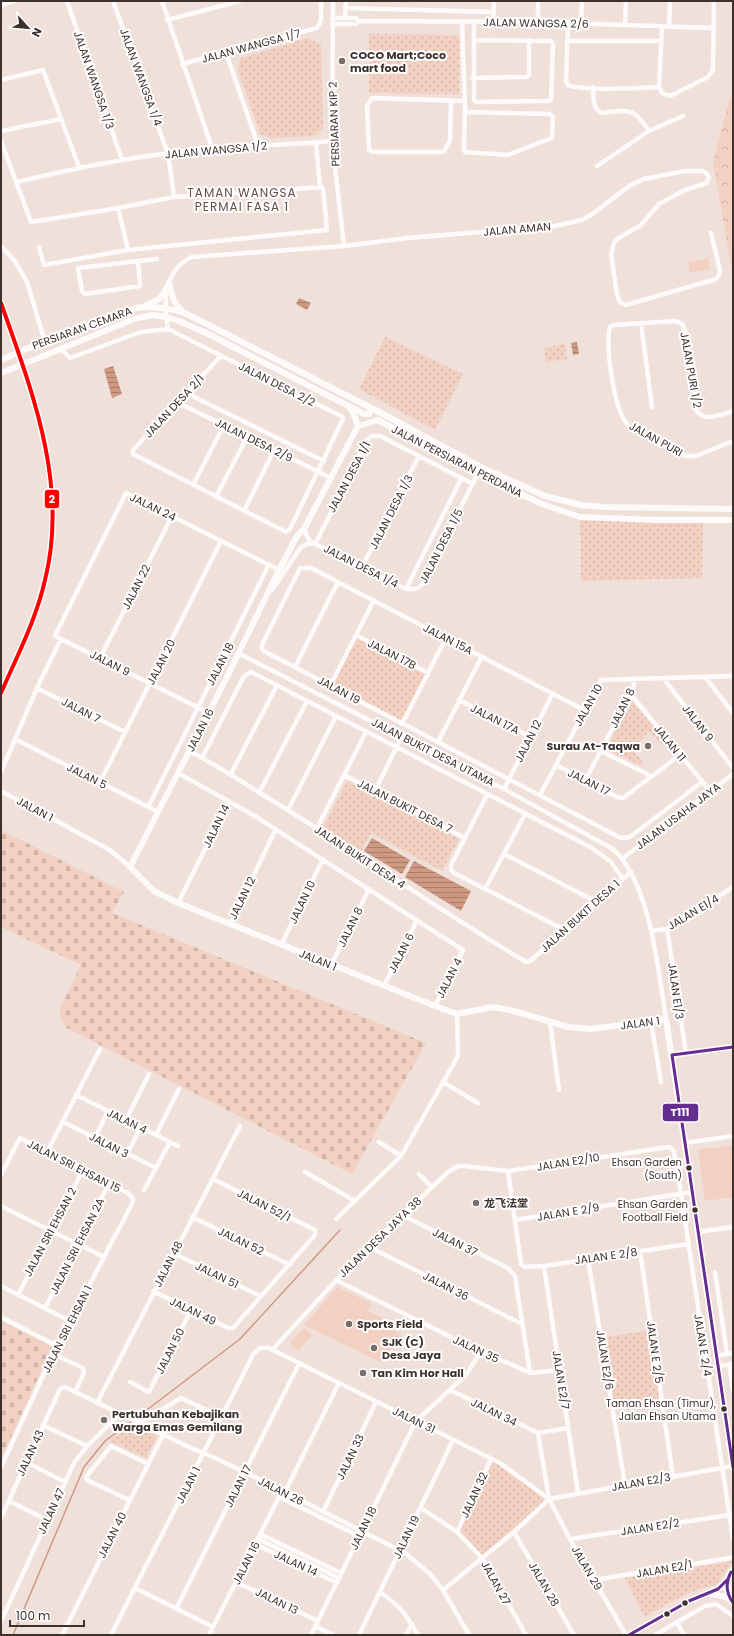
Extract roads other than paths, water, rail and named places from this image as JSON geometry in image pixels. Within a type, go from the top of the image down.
[{"type":"street","points":[[1,5],[14,1]]},
{"type":"street","name":"JALAN WANGSA 1/3","points":[[67,1],[122,160]]},
{"type":"street","name":"JALAN WANGSA 1/4","points":[[113,1],[168,154],[174,197]]},
{"type":"street","points":[[162,1],[167,20],[212,148]]},
{"type":"street","points":[[167,20],[240,1]]},
{"type":"street","name":"JALAN WANGSA 1/7","points":[[182,64],[315,29],[319,26],[321,20],[321,1]]},
{"type":"street","name":"PERSIARAN KIP 2","points":[[333,1],[332,142],[344,246]]},
{"type":"street","points":[[345,18],[346,1]]},
{"type":"street","points":[[493,22],[494,1]]},
{"type":"street","points":[[538,1],[538,22]]},
{"type":"street","points":[[581,23],[582,1]]},
{"type":"street","points":[[625,25],[626,1]]},
{"type":"street","points":[[669,26],[670,1]]},
{"type":"street","points":[[662,26],[659,87],[662,93],[670,96],[711,74],[713,64],[714,1]]},
{"type":"street","points":[[345,8],[494,12]]},
{"type":"street","name":"JALAN WANGSA 2/6","points":[[332,18],[356,18],[359,21],[538,22],[713,28]]},
{"type":"street","name":"JALAN WANGSA 2/6","points":[[332,24],[356,24],[359,21]]},
{"type":"street","points":[[462,21],[465,102],[464,149],[467,152],[508,155],[552,138],[553,117],[550,114],[465,112]]},
{"type":"street","points":[[474,21],[475,40],[473,78],[475,101],[550,101],[552,42],[529,40],[475,40]]},
{"type":"street","points":[[568,23],[566,83],[572,87],[593,88],[659,87]]},
{"type":"street","points":[[473,78],[528,77],[529,40]]},
{"type":"street","points":[[567,41],[661,41]]},
{"type":"street","points":[[226,53],[258,145]]},
{"type":"street","points":[[1,80],[43,70],[79,167]]},
{"type":"street","points":[[593,88],[594,105],[599,112],[602,113],[627,110],[642,120],[649,131]]},
{"type":"street","points":[[451,101],[450,141],[444,151],[373,152],[369,150],[367,106],[372,98],[451,101],[465,102]]},
{"type":"street","points":[[596,166],[649,131],[682,116]]},
{"type":"street","points":[[1,130],[61,119]]},
{"type":"street","points":[[1,141],[31,222],[174,197],[321,187]]},
{"type":"street","name":"JALAN WANGSA 1/2","points":[[17,182],[79,167],[212,148],[332,142]]},
{"type":"street","points":[[39,247],[44,265],[128,250],[327,230],[316,143]]},
{"type":"street","name":"JALAN AMAN","points":[[166,317],[166,296],[169,283],[179,265],[192,256],[344,246],[407,238],[555,226],[582,220],[594,213],[629,186],[644,179],[685,171],[703,171],[709,178],[706,183],[683,191],[659,204],[641,225],[617,239],[614,243],[611,254],[617,295],[620,302],[626,305],[716,279],[720,270],[711,233]]},
{"type":"street","points":[[116,208],[128,250]]},
{"type":"street","points":[[1,246],[16,261],[27,282],[45,342]]},
{"type":"street","points":[[76,259],[82,291],[85,294],[140,286],[138,261]]},
{"type":"street","points":[[78,268],[157,259]]},
{"type":"street","points":[[136,308],[158,301],[163,296],[169,283]]},
{"type":"street","points":[[169,283],[171,294],[176,305],[185,313]]},
{"type":"street","name":"PERSIARAN CEMARA","points":[[1,360],[31,347],[136,308],[149,306],[165,308]]},
{"type":"street","name":"JALAN PERSIARAN PERDANA","points":[[165,308],[185,313],[368,406],[482,467],[545,496],[580,505],[604,507],[733,509]]},
{"type":"street","name":"PERSIARAN CEMARA","points":[[2,373],[137,318],[153,315],[166,317]]},
{"type":"street","points":[[61,349],[70,358],[141,332],[168,329],[166,317],[179,321],[223,341],[364,414],[369,414],[370,411],[368,406]]},
{"type":"street","name":"JALAN PURI 1/2","points":[[641,323],[676,321],[682,324],[686,332],[697,411],[700,416],[706,418],[733,411]]},
{"type":"street","points":[[641,323],[652,407]]},
{"type":"street","name":"JALAN PURI","points":[[641,323],[613,325],[610,327],[608,333],[615,391],[621,415],[628,426],[686,456],[696,456],[733,441]]},
{"type":"street","name":"JALAN DESA 2/2","points":[[168,329],[343,419],[318,472]]},
{"type":"street","name":"JALAN DESA 2/1","points":[[193,486],[132,454],[133,450],[220,356]]},
{"type":"street","points":[[186,393],[324,461]]},
{"type":"street","name":"JALAN DESA 2/9","points":[[177,402],[331,478]]},
{"type":"street","points":[[348,406],[353,412],[358,426],[378,420],[381,413]]},
{"type":"street","name":"JALAN PERSIARAN PERDANA","points":[[378,420],[478,474],[542,504],[580,517],[656,520],[733,520]]},
{"type":"street","points":[[224,425],[193,486],[286,532],[290,529],[318,472]]},
{"type":"street","name":"JALAN 16","points":[[130,868],[269,593],[279,570],[297,536],[304,529],[358,426]]},
{"type":"street","name":"JALAN DESA 1/1","points":[[315,544],[368,439],[372,436],[380,436],[473,484]]},
{"type":"street","points":[[216,497],[247,437]]},
{"type":"street","points":[[244,511],[274,450]]},
{"type":"street","name":"JALAN DESA 1/3","points":[[362,567],[419,456]]},
{"type":"street","name":"JALAN DESA 1/5","points":[[461,479],[406,589],[416,589],[422,585],[482,467]]},
{"type":"street","name":"JALAN 24","points":[[55,636],[126,493],[279,570]]},
{"type":"street","name":"JALAN 22","points":[[100,658],[172,516]]},
{"type":"street","points":[[304,529],[309,540],[315,544]]},
{"type":"street","name":"JALAN 20","points":[[100,782],[221,541]]},
{"type":"street","name":"JALAN 16","points":[[269,593],[301,547],[315,544]]},
{"type":"street","name":"JALAN DESA 1/4","points":[[315,544],[406,589]]},
{"type":"street","name":"JALAN 18","points":[[148,807],[268,564]]},
{"type":"street","name":"JALAN 15A","points":[[262,649],[262,645],[300,568],[311,568],[584,710]]},
{"type":"street","points":[[295,667],[338,582]]},
{"type":"street","points":[[330,686],[374,600]]},
{"type":"street","name":"JALAN 17B","points":[[356,635],[428,673]]},
{"type":"street","name":"JALAN 9","points":[[55,636],[209,713]]},
{"type":"street","points":[[402,724],[446,638]]},
{"type":"street","points":[[1,772],[37,688],[61,639]]},
{"type":"street","name":"JALAN 19","points":[[262,649],[509,779]]},
{"type":"street","name":"JALAN BUKIT DESA UTAMA","points":[[238,653],[504,789],[604,843],[623,858]]},
{"type":"street","points":[[438,742],[482,656]]},
{"type":"street","name":"JALAN BUKIT DESA UTAMA","points":[[202,758],[244,676],[248,673],[255,674],[592,848],[611,862],[623,879]]},
{"type":"street","points":[[635,678],[733,676]]},
{"type":"street","points":[[705,677],[733,713]]},
{"type":"street","name":"JALAN 10","points":[[540,796],[599,682],[604,679],[635,678]]},
{"type":"street","name":"JALAN 8","points":[[585,781],[633,689],[635,678]]},
{"type":"street","name":"JALAN 9","points":[[663,678],[733,768]]},
{"type":"street","points":[[231,774],[277,685]]},
{"type":"street","name":"JALAN 7","points":[[37,688],[125,732]]},
{"type":"street","name":"JALAN 12","points":[[504,789],[553,694]]},
{"type":"street","name":"JALAN 11","points":[[630,695],[710,792]]},
{"type":"street","points":[[260,793],[307,700]]},
{"type":"street","name":"JALAN 17A","points":[[459,700],[530,737]]},
{"type":"street","points":[[288,810],[336,716]]},
{"type":"street","points":[[317,828],[366,732]]},
{"type":"street","points":[[375,791],[402,736]]},
{"type":"street","name":"JALAN 5","points":[[15,739],[158,812]]},
{"type":"street","name":"JALAN BUKIT DESA 4","points":[[189,751],[231,774],[317,828],[479,934],[526,962],[530,961]]},
{"type":"street","points":[[601,751],[647,774],[650,777],[680,755]]},
{"type":"street","name":"JALAN 17","points":[[556,765],[585,781],[622,798],[650,777]]},
{"type":"street","name":"JALAN 14","points":[[178,773],[229,801],[178,904]]},
{"type":"street","name":"JALAN USAHA JAYA","points":[[623,858],[733,774]]},
{"type":"street","name":"JALAN BUKIT DESA 7","points":[[344,775],[465,838]]},
{"type":"street","points":[[509,779],[621,838],[630,837],[702,782]]},
{"type":"street","name":"JALAN 1","points":[[1,791],[110,850],[154,891],[178,904],[457,1014],[493,1007],[514,1011],[568,1027],[591,1029],[666,1019]]},
{"type":"street","points":[[487,795],[451,866],[451,870],[454,873],[565,930]]},
{"type":"street","points":[[229,801],[276,829],[417,920]]},
{"type":"street","points":[[485,889],[524,814]]},
{"type":"street","name":"JALAN 12","points":[[230,924],[276,829]]},
{"type":"street","points":[[504,854],[597,902]]},
{"type":"street","points":[[623,858],[631,872],[651,931],[672,1055],[733,1467]]},
{"type":"street","name":"JALAN 10","points":[[281,945],[323,859]]},
{"type":"street","name":"JALAN BUKIT DESA 1","points":[[530,961],[631,872]]},
{"type":"street","name":"JALAN E1/4","points":[[651,931],[667,929],[733,887]]},
{"type":"street","name":"JALAN 8","points":[[331,965],[369,889]]},
{"type":"street","name":"JALAN 4","points":[[417,920],[463,950],[435,1006]]},
{"type":"street","name":"JALAN 6","points":[[384,986],[417,920]]},
{"type":"street","name":"JALAN E1/3","points":[[667,929],[686,1053]]},
{"type":"street","points":[[336,1219],[401,1156],[458,1056],[457,1014]]},
{"type":"street","points":[[651,1021],[661,1082]]},
{"type":"street","points":[[550,1022],[559,1090]]},
{"type":"street","points":[[672,1055],[733,1047]]},
{"type":"street","points":[[48,1153],[57,1138],[58,1132],[100,1049]]},
{"type":"street","points":[[126,1120],[149,1074]]},
{"type":"street","points":[[443,1082],[478,1103]]},
{"type":"street","points":[[156,1135],[180,1089]]},
{"type":"street","name":"JALAN 4","points":[[76,1095],[178,1146]]},
{"type":"street","points":[[95,1138],[108,1111]]},
{"type":"street","name":"JALAN 3","points":[[63,1122],[156,1168]]},
{"type":"street","name":"JALAN 48","points":[[96,1403],[240,1126]]},
{"type":"street","points":[[127,1154],[141,1127]]},
{"type":"street","points":[[685,1143],[733,1136]]},
{"type":"street","name":"JALAN SRI EHSAN 15","points":[[1,1175],[20,1138],[128,1193]]},
{"type":"street","points":[[144,1190],[170,1142]]},
{"type":"street","points":[[379,1142],[401,1156]]},
{"type":"street","name":"JALAN E2/10","points":[[508,1171],[666,1146],[674,1151]]},
{"type":"street","name":"JALAN E 2/4","points":[[674,1151],[733,1539]]},
{"type":"street","name":"JALAN DESA JAYA 38","points":[[272,1350],[336,1280],[450,1170],[458,1166],[470,1166],[508,1171]]},
{"type":"street","name":"JALAN SRI EHSAN 2","points":[[18,1295],[83,1170]]},
{"type":"street","points":[[508,1171],[515,1220]]},
{"type":"street","points":[[305,1172],[355,1200]]},
{"type":"street","points":[[419,1174],[432,1187]]},
{"type":"street","name":"JALAN 52/1","points":[[213,1179],[315,1230],[316,1235],[290,1265]]},
{"type":"street","name":"JALAN SRI EHSAN 2A","points":[[45,1308],[109,1183]]},
{"type":"street","name":"JALAN E 2/9","points":[[515,1220],[692,1192]]},
{"type":"street","name":"JALAN SRI EHSAN 1","points":[[1,1467],[53,1354],[133,1202],[133,1199],[128,1193]]},
{"type":"street","points":[[1,1206],[104,1257]]},
{"type":"street","name":"JALAN 37","points":[[402,1215],[508,1268],[515,1276],[522,1324]]},
{"type":"street","name":"JALAN 52","points":[[192,1217],[290,1265]]},
{"type":"street","name":"JALAN E 2/8","points":[[515,1220],[521,1264],[524,1267],[544,1266],[688,1244]]},
{"type":"street","points":[[698,1232],[733,1227]]},
{"type":"street","name":"JALAN 36","points":[[369,1247],[522,1324]]},
{"type":"street","name":"JALAN E 2/5","points":[[640,1251],[673,1477]]},
{"type":"street","name":"JALAN 51","points":[[173,1253],[260,1296]]},
{"type":"street","name":"JALAN E2/6","points":[[588,1259],[625,1485]]},
{"type":"street","points":[[260,1296],[290,1265]]},
{"type":"street","name":"JALAN E2/7","points":[[544,1266],[578,1493]]},
{"type":"street","points":[[715,1272],[727,1354]]},
{"type":"street","name":"JALAN 35","points":[[336,1280],[481,1351],[530,1373]]},
{"type":"street","points":[[1,1286],[70,1321]]},
{"type":"street","name":"JALAN 49","points":[[154,1291],[228,1328],[233,1328],[260,1296]]},
{"type":"street","name":"JALAN 50","points":[[130,1382],[149,1392],[191,1310]]},
{"type":"street","points":[[1,1317],[57,1346]]},
{"type":"street","points":[[522,1324],[530,1373],[559,1370]]},
{"type":"street","name":"JALAN 1","points":[[111,1635],[256,1350],[264,1348],[272,1350]]},
{"type":"street","name":"JALAN 31","points":[[272,1350],[508,1468],[550,1499]]},
{"type":"street","points":[[416,1421],[471,1369],[481,1351]]},
{"type":"street","points":[[716,1356],[733,1353]]},
{"type":"street","points":[[53,1354],[83,1368],[84,1373],[75,1392]]},
{"type":"street","name":"JALAN 17","points":[[176,1608],[300,1364]]},
{"type":"street","points":[[718,1366],[731,1364],[733,1390]]},
{"type":"street","name":"JALAN 16","points":[[209,1635],[279,1497],[340,1384]]},
{"type":"street","name":"JALAN 26","points":[[61,1388],[65,1387],[195,1450],[245,1472],[400,1550],[418,1562],[443,1590],[469,1635]]},
{"type":"street","name":"JALAN 43","points":[[1,1518],[61,1388]]},
{"type":"street","name":"JALAN 34","points":[[450,1390],[538,1433]]},
{"type":"street","points":[[138,1423],[181,1398],[222,1417]]},
{"type":"street","name":"JALAN 33","points":[[323,1512],[376,1402]]},
{"type":"street","name":"JALAN 47","points":[[1,1621],[74,1463],[87,1446],[122,1415]]},
{"type":"street","name":"JALAN 18","points":[[311,1635],[416,1421]]},
{"type":"street","points":[[43,1425],[87,1446]]},
{"type":"street","points":[[443,1590],[514,1532],[550,1499],[538,1433],[568,1428]]},
{"type":"street","name":"JALAN 40","points":[[62,1635],[162,1434]]},
{"type":"street","name":"JALAN 19","points":[[359,1635],[453,1440]]},
{"type":"street","points":[[129,1500],[88,1480],[86,1477],[97,1461],[110,1447],[148,1464]]},
{"type":"street","name":"JALAN 32","points":[[457,1532],[491,1459]]},
{"type":"street","points":[[26,1462],[65,1482]]},
{"type":"street","name":"JALAN E2/3","points":[[550,1499],[733,1467]]},
{"type":"street","points":[[279,1497],[359,1536]]},
{"type":"street","name":"JALAN 29","points":[[550,1499],[570,1539],[626,1635]]},
{"type":"street","points":[[9,1501],[47,1520]]},
{"type":"street","name":"JALAN 27","points":[[421,1508],[457,1532],[482,1559],[526,1635]]},
{"type":"street","name":"JALAN E2/2","points":[[570,1539],[730,1514]]},
{"type":"street","name":"JALAN 28","points":[[514,1532],[574,1635]]},
{"type":"street","name":"JALAN 14","points":[[260,1534],[339,1578]]},
{"type":"street","name":"JALAN 14","points":[[258,1539],[339,1578]]},
{"type":"street","name":"JALAN 14","points":[[255,1544],[339,1578]]},
{"type":"street","name":"JALAN E2/1","points":[[594,1580],[730,1558],[733,1556]]},
{"type":"street","points":[[630,1635],[689,1601],[722,1586],[733,1570]]},
{"type":"street","points":[[728,1579],[727,1590],[731,1601]]},
{"type":"street","name":"JALAN 13","points":[[236,1582],[318,1621]]},
{"type":"street","points":[[135,1588],[213,1628]]},
{"type":"street","points":[[380,1592],[398,1604],[406,1614],[418,1635]]},
{"type":"street","points":[[707,1594],[718,1595],[731,1601]]},
{"type":"street","points":[[655,1635],[705,1606],[716,1604],[733,1616]]},
{"type":"street","points":[[677,1623],[684,1635]]},
{"type":"street","points":[[406,1635],[412,1624]]},
{"type":"street","points":[[315,1626],[333,1635]]},
{"type":"waterway","points":[[135,1419],[240,1339],[340,1230]]},
{"type":"waterway","points":[[13,1635],[84,1467],[105,1441],[132,1421]]},
{"type":"rail line","name":"2","points":[[1,303],[35,404],[44,439],[50,474],[53,509],[51,544],[41,595],[26,638],[1,693]]},
{"type":"place","name":"COCO Mart;Coco mart food","points":[[342,61]]},
{"type":"place","name":"Surau At-Taqwa","points":[[648,746]]},
{"type":"place","name":"Ehsan Garden (South)","points":[[689,1168]]},
{"type":"place","name":"龙飞法堂","points":[[476,1203]]},
{"type":"place","name":"Ehsan Garden Football Field","points":[[695,1210]]},
{"type":"place","name":"Sports Field","points":[[349,1324]]},
{"type":"place","name":"SJK (C) Desa Jaya","points":[[374,1348]]},
{"type":"place","name":"Tan Kim Hor Hall","points":[[363,1373]]},
{"type":"place","name":"Taman Ehsan (Timur), Jalan Ehsan Utama","points":[[724,1409]]},
{"type":"place","name":"Pertubuhan Kebajikan Warga Emas Gemilang","points":[[104,1420]]},
{"type":"district","name":"TAMAN WANGSA PERMAI FASA 1","points":[[242,200]]}]
